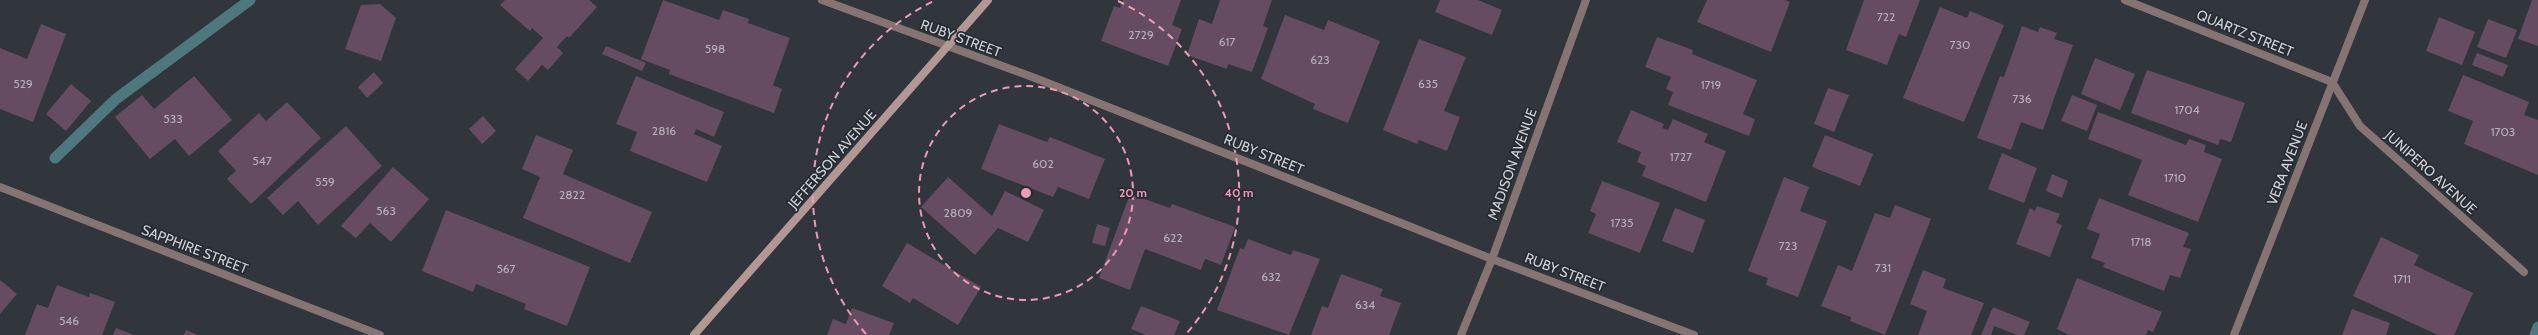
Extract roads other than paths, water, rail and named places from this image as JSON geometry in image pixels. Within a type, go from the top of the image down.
[{"type":"main road","name":"JEFFERSON AVENUE","points":[[694,335],[988,0]]},
{"type":"street","name":"RUBY STREET","points":[[822,0],[946,47],[1035,78],[1492,259],[1694,335]]},
{"type":"street","name":"MADISON AVENUE","points":[[1460,335],[1492,259],[1586,0]]},
{"type":"street","name":"QUARTZ STREET","points":[[2126,0],[2332,82]]},
{"type":"street","name":"VERA AVENUE","points":[[2234,335],[2365,0]]},
{"type":"street","name":"JUNIPERO AVENUE","points":[[2332,82],[2360,126],[2524,272]]},
{"type":"street","name":"SAPPHIRE STREET","points":[[0,188],[380,335]]},
{"type":"waterway","points":[[55,158],[116,99],[250,0]]},
{"type":"waterway","points":[[2535,335],[2538,327]]}]
